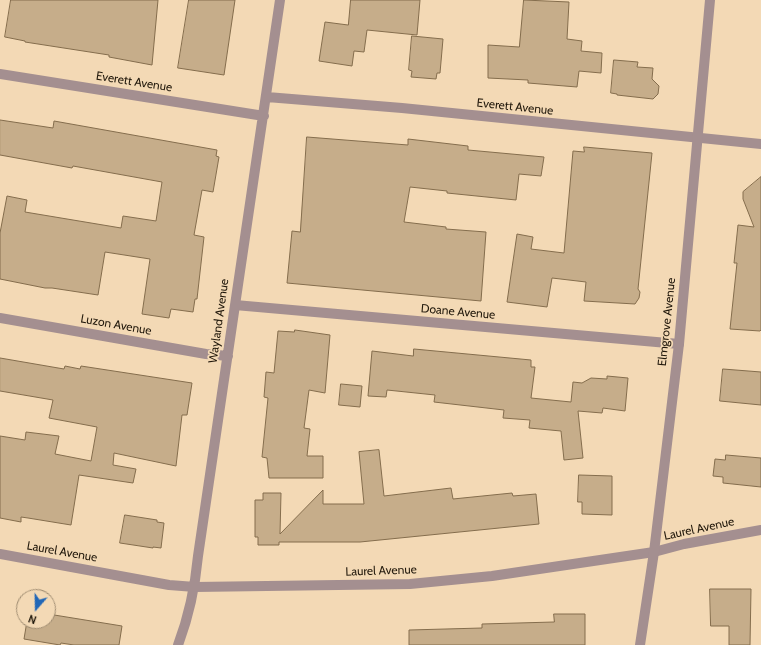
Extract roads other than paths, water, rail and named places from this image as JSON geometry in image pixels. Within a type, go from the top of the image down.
[{"type":"street","name":"Wayland Avenue","points":[[178,645],[188,617],[195,587],[199,549],[267,97],[280,0]]},
{"type":"street","name":"Elmgrove Avenue","points":[[640,645],[654,552],[679,344],[710,0]]},
{"type":"street","name":"Everett Avenue","points":[[0,74],[264,116]]},
{"type":"street","name":"Everett Avenue","points":[[267,97],[402,108],[761,144]]},
{"type":"street","name":"Doane Avenue","points":[[235,305],[679,344]]},
{"type":"street","name":"Luzon Avenue","points":[[0,318],[206,354],[228,356]]},
{"type":"street","name":"Laurel Avenue","points":[[0,554],[169,585],[195,587],[410,584],[492,576],[654,552],[684,544],[761,530]]}]
